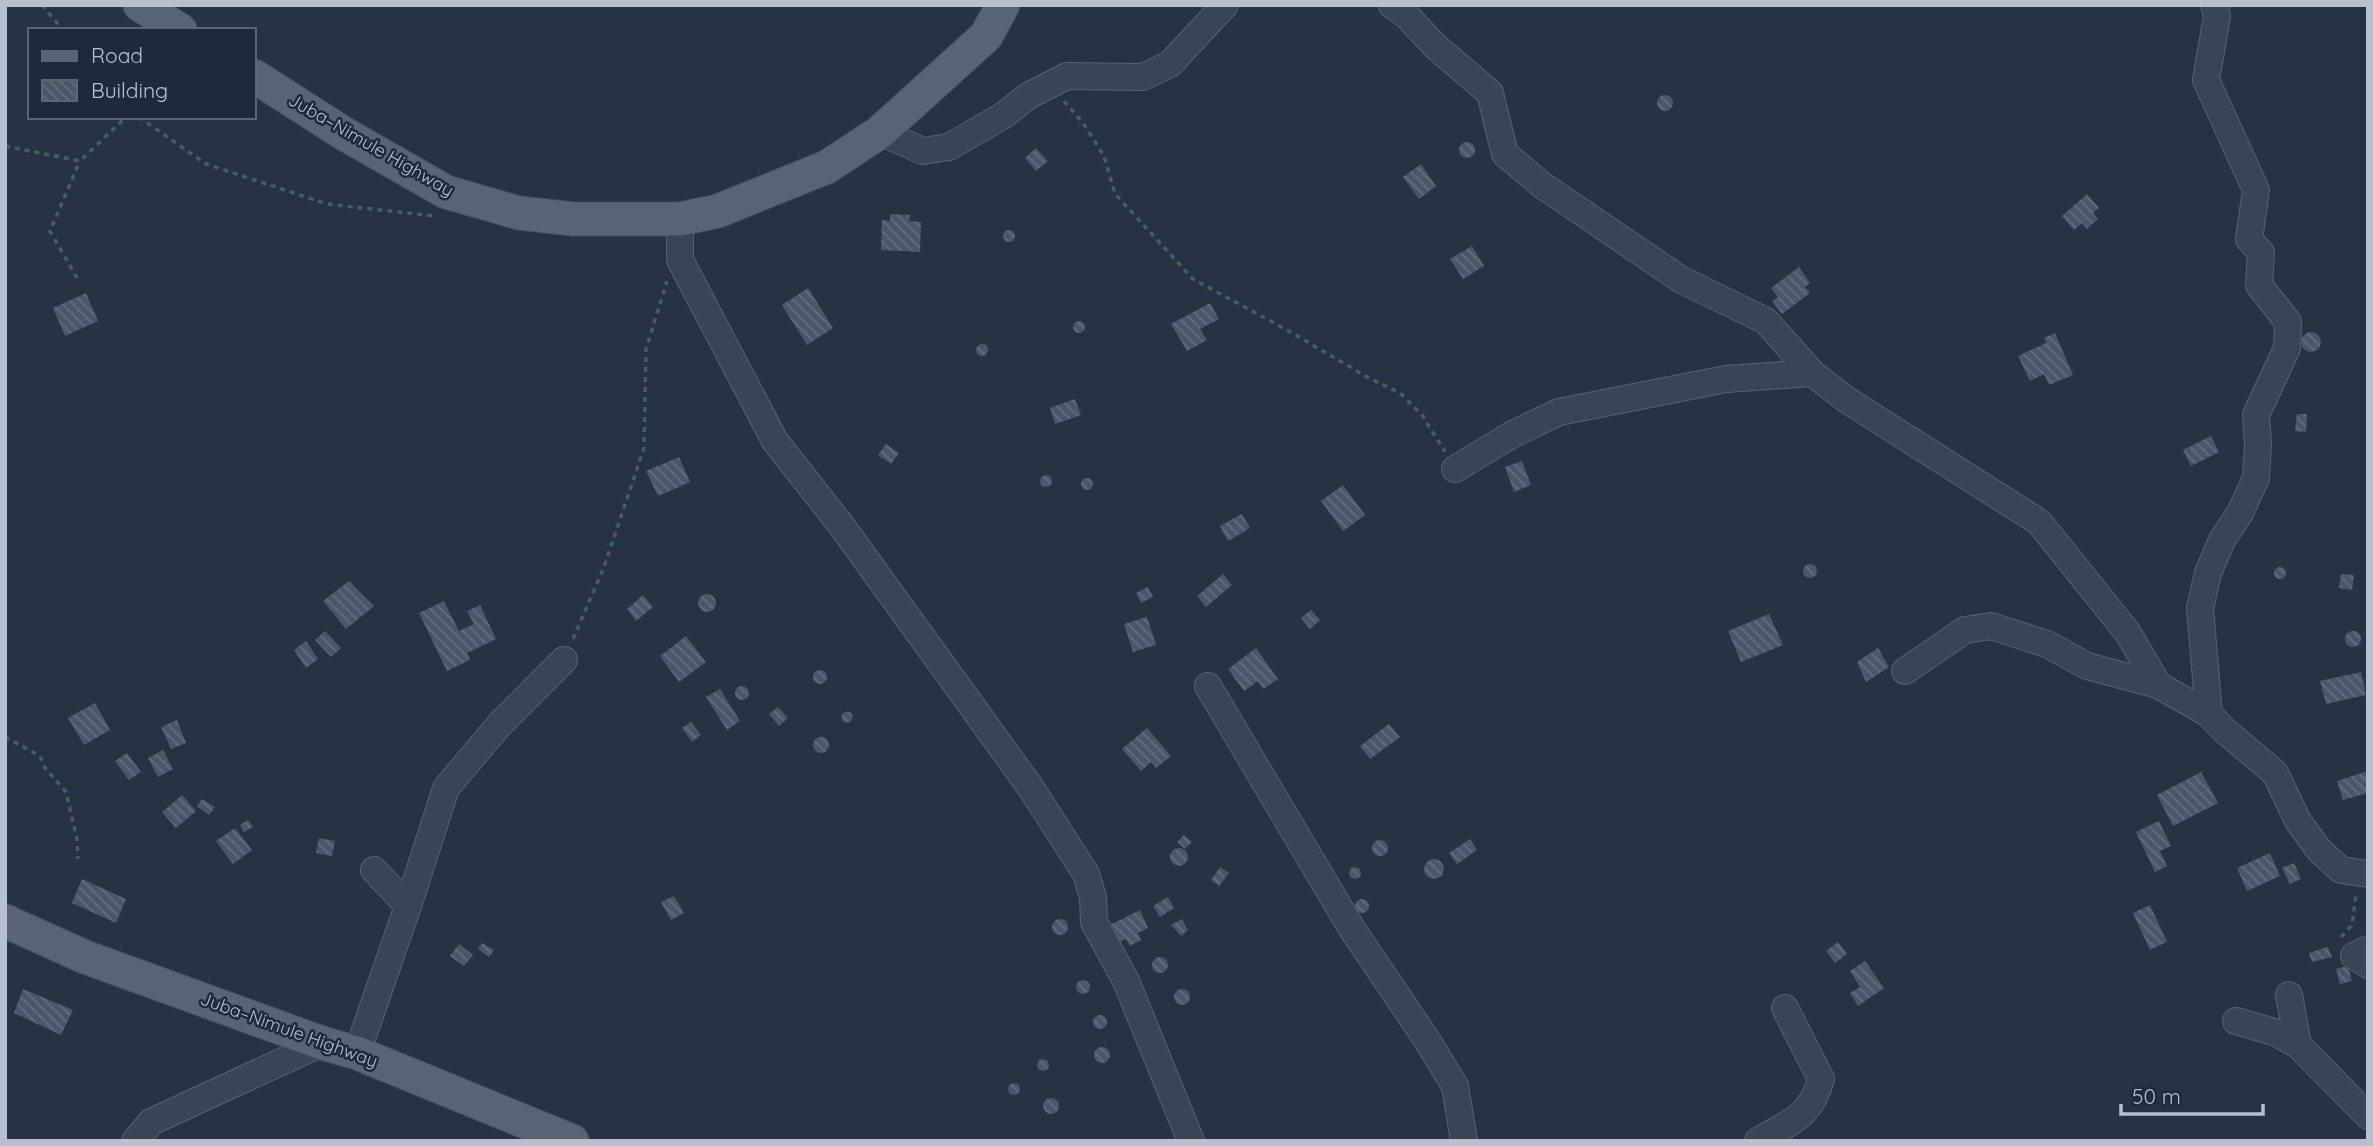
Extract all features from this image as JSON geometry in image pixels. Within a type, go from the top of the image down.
[{"type":"main road","points":[[140,5],[177,28]]},
{"type":"main road","name":"Juba–Nimule Highway","points":[[256,77],[446,192],[519,214],[573,219],[680,219],[718,211],[816,172],[880,132],[986,37],[1003,5]]},
{"type":"main road","name":"Juba–Nimule Highway","points":[[5,921],[85,957],[357,1053],[572,1141]]},
{"type":"street","points":[[880,132],[923,151],[949,147],[1067,76],[1143,77],[1170,64],[1224,5]]},
{"type":"street","points":[[1392,5],[1490,93],[1506,154],[1552,192],[1680,279],[1766,321],[1812,373],[1847,400],[2039,522],[2128,633],[2158,685]]},
{"type":"street","points":[[2209,714],[2200,608],[2208,573],[2221,540],[2240,513],[2256,478],[2256,415],[2287,348],[2288,323],[2259,285],[2261,253],[2249,239],[2256,190],[2206,80],[2217,16],[2214,5]]},
{"type":"street","points":[[680,219],[680,260],[775,441],[841,525],[1031,788],[1086,874],[1093,897],[1094,922],[1126,981],[1191,1141]]},
{"type":"street","points":[[1455,469],[1513,434],[1559,412],[1726,379],[1812,373]]},
{"type":"street","points":[[1905,671],[1965,631],[1991,626],[2047,644],[2087,666],[2158,685],[2209,714],[2275,774],[2298,821],[2319,850],[2341,870],[2364,882]]},
{"type":"street","points":[[357,1053],[446,788],[494,719],[564,660]]},
{"type":"street","points":[[1208,686],[1352,929],[1455,1086],[1464,1141]]},
{"type":"street","points":[[374,870],[408,906]]},
{"type":"street","points":[[2289,995],[2298,1045]]},
{"type":"street","points":[[1758,1141],[1804,1114],[1817,1097],[1821,1079],[1786,1008]]},
{"type":"street","points":[[2236,1021],[2274,1032],[2298,1045],[2368,1116]]},
{"type":"street","points":[[135,1141],[151,1122],[323,1043]]},
{"type":"path","points":[[42,5],[61,28]]},
{"type":"path","points":[[1048,85],[1083,124],[1104,156],[1115,194],[1194,279],[1400,393],[1422,415],[1455,469]]},
{"type":"path","points":[[77,278],[50,231],[80,160],[124,119]]},
{"type":"path","points":[[142,119],[206,164],[327,204],[444,217]]},
{"type":"path","points":[[5,146],[80,160]]},
{"type":"path","points":[[564,660],[604,567],[644,447],[646,349],[669,274],[680,260]]},
{"type":"path","points":[[5,737],[40,756],[45,768],[66,792],[77,839],[78,859]]},
{"type":"path","points":[[2363,957],[2342,950],[2340,936],[2352,925],[2354,896],[2364,882]]},
{"type":"building","points":[[1662,95],[1668,95],[1673,103],[1671,109],[1662,111],[1657,106],[1657,100]]},
{"type":"building","points":[[1467,142],[1475,150],[1467,158],[1459,150]]},
{"type":"building","points":[[1036,148],[1048,161],[1036,171],[1025,158]]},
{"type":"building","points":[[1421,164],[1436,186],[1419,199],[1403,177]]},
{"type":"building","points":[[2087,194],[2099,208],[2093,213],[2098,219],[2087,229],[2082,223],[2074,230],[2062,216]]},
{"type":"building","points":[[890,214],[910,215],[909,221],[921,222],[920,252],[881,250],[882,220],[890,221]]},
{"type":"building","points":[[1009,230],[1015,236],[1009,242],[1003,236]]},
{"type":"building","points":[[1472,246],[1484,266],[1463,279],[1450,259]]},
{"type":"building","points":[[1799,267],[1810,283],[1805,287],[1810,293],[1782,314],[1772,301],[1778,297],[1771,288]]},
{"type":"building","points":[[808,288],[833,328],[807,345],[782,305]]},
{"type":"building","points":[[86,293],[98,321],[65,336],[53,308]]},
{"type":"building","points":[[1210,303],[1219,319],[1200,329],[1207,340],[1187,351],[1171,324]]},
{"type":"building","points":[[1079,321],[1085,327],[1079,333],[1073,327]]},
{"type":"building","points":[[2311,332],[2318,335],[2321,342],[2318,349],[2311,352],[2304,349],[2301,342],[2304,335]]},
{"type":"building","points":[[2055,333],[2073,375],[2049,385],[2044,374],[2030,381],[2018,356],[2046,343],[2044,338]]},
{"type":"building","points":[[982,344],[988,350],[982,356],[976,350]]},
{"type":"building","points":[[1075,399],[1081,415],[1055,424],[1050,408]]},
{"type":"building","points":[[2297,414],[2307,414],[2306,432],[2295,431]]},
{"type":"building","points":[[2211,436],[2219,452],[2191,466],[2183,450]]},
{"type":"building","points":[[886,444],[899,453],[891,464],[878,455]]},
{"type":"building","points":[[679,457],[690,482],[658,496],[646,471]]},
{"type":"building","points":[[1522,461],[1531,485],[1514,492],[1505,467]]},
{"type":"building","points":[[1046,475],[1052,481],[1046,487],[1040,481]]},
{"type":"building","points":[[1087,478],[1093,484],[1087,490],[1081,484]]},
{"type":"building","points":[[1343,485],[1365,515],[1343,531],[1321,501]]},
{"type":"building","points":[[1242,514],[1250,528],[1228,541],[1220,526]]},
{"type":"building","points":[[1810,564],[1815,566],[1815,576],[1810,578],[1805,576],[1803,571],[1805,566]]},
{"type":"building","points":[[2275,568],[2285,568],[2285,578],[2275,578]]},
{"type":"building","points":[[1223,574],[1232,585],[1206,607],[1197,596]]},
{"type":"building","points":[[2341,574],[2354,575],[2352,590],[2339,588]]},
{"type":"building","points":[[349,581],[374,606],[346,629],[323,601]]},
{"type":"building","points":[[1148,587],[1153,597],[1141,603],[1136,593]]},
{"type":"building","points":[[707,594],[713,597],[716,603],[713,609],[707,612],[701,609],[698,603],[701,597]]},
{"type":"building","points":[[643,595],[653,607],[636,621],[627,609]]},
{"type":"building","points":[[444,601],[459,631],[474,624],[467,611],[480,605],[496,639],[467,653],[470,660],[447,671],[419,613]]},
{"type":"building","points":[[1311,610],[1320,620],[1310,629],[1301,618]]},
{"type":"building","points":[[1769,614],[1783,645],[1741,662],[1728,631]]},
{"type":"building","points":[[1147,617],[1156,645],[1133,652],[1124,624]]},
{"type":"building","points":[[325,631],[341,648],[331,657],[315,640]]},
{"type":"building","points":[[2353,631],[2359,633],[2359,645],[2353,647],[2347,645],[2345,639],[2347,633]]},
{"type":"building","points":[[686,636],[706,662],[679,682],[660,656]]},
{"type":"building","points":[[306,641],[318,659],[306,668],[294,650]]},
{"type":"building","points":[[1256,648],[1278,679],[1263,689],[1258,681],[1244,691],[1228,669]]},
{"type":"building","points":[[1878,648],[1889,667],[1866,682],[1857,662]]},
{"type":"building","points":[[820,670],[825,672],[825,682],[820,684],[815,682],[813,677],[815,672]]},
{"type":"building","points":[[2361,672],[2366,695],[2326,704],[2320,681]]},
{"type":"building","points":[[739,686],[745,686],[749,693],[745,700],[739,700],[735,696],[735,690]]},
{"type":"building","points":[[720,689],[740,721],[727,730],[706,697]]},
{"type":"building","points":[[95,703],[110,730],[84,745],[68,718]]},
{"type":"building","points":[[778,707],[788,718],[779,726],[769,714]]},
{"type":"building","points":[[847,711],[853,717],[847,723],[841,717]]},
{"type":"building","points":[[177,720],[186,743],[171,749],[161,727]]},
{"type":"building","points":[[691,722],[701,735],[692,742],[682,728]]},
{"type":"building","points":[[1389,724],[1400,737],[1370,759],[1360,746]]},
{"type":"building","points":[[1147,728],[1171,756],[1156,768],[1151,762],[1141,771],[1122,749]]},
{"type":"building","points":[[821,737],[829,745],[821,753],[813,745]]},
{"type":"building","points":[[163,750],[173,769],[158,777],[148,758]]},
{"type":"building","points":[[127,753],[141,772],[129,780],[115,761]]},
{"type":"building","points":[[2368,771],[2368,793],[2343,800],[2337,781]]},
{"type":"building","points":[[2201,772],[2218,803],[2173,826],[2157,795]]},
{"type":"building","points":[[182,795],[196,811],[176,828],[162,812]]},
{"type":"building","points":[[202,799],[215,807],[209,815],[197,806]]},
{"type":"building","points":[[248,820],[253,827],[244,832],[240,825]]},
{"type":"building","points":[[2159,821],[2171,846],[2160,851],[2167,866],[2155,872],[2136,832]]},
{"type":"building","points":[[235,828],[252,850],[233,864],[216,841]]},
{"type":"building","points":[[1184,835],[1192,842],[1185,849],[1177,842]]},
{"type":"building","points":[[319,838],[335,841],[332,856],[316,853]]},
{"type":"building","points":[[1470,839],[1477,850],[1457,864],[1449,853]]},
{"type":"building","points":[[1380,840],[1388,848],[1380,856],[1372,848]]},
{"type":"building","points":[[1179,848],[1185,851],[1188,857],[1185,863],[1179,866],[1173,863],[1170,857],[1173,851]]},
{"type":"building","points":[[2270,853],[2280,876],[2247,891],[2237,868]]},
{"type":"building","points":[[1430,859],[1438,859],[1444,869],[1438,879],[1430,879],[1424,873],[1424,865]]},
{"type":"building","points":[[2294,863],[2301,879],[2290,884],[2282,868]]},
{"type":"building","points":[[1220,867],[1229,873],[1219,886],[1211,880]]},
{"type":"building","points":[[1355,867],[1361,873],[1355,879],[1349,873]]},
{"type":"building","points":[[82,879],[126,899],[116,923],[72,903]]},
{"type":"building","points":[[674,896],[684,913],[671,920],[661,902]]},
{"type":"building","points":[[1168,897],[1174,908],[1160,917],[1153,906]]},
{"type":"building","points":[[1362,899],[1367,901],[1367,911],[1362,913],[1357,911],[1355,906],[1357,901]]},
{"type":"building","points":[[2150,905],[2167,942],[2150,950],[2133,913]]},
{"type":"building","points":[[1140,910],[1148,928],[1138,933],[1141,940],[1130,946],[1126,939],[1115,944],[1106,927]]},
{"type":"building","points":[[1060,919],[1066,921],[1066,933],[1060,935],[1054,933],[1052,927],[1054,921]]},
{"type":"building","points":[[1182,919],[1188,930],[1181,936],[1171,925]]},
{"type":"building","points":[[1838,942],[1847,954],[1835,963],[1826,951]]},
{"type":"building","points":[[482,943],[494,950],[489,957],[478,949]]},
{"type":"building","points":[[459,944],[473,955],[464,966],[450,956]]},
{"type":"building","points":[[2328,947],[2332,957],[2312,962],[2309,953]]},
{"type":"building","points":[[1160,957],[1166,959],[1166,971],[1160,973],[1154,971],[1152,965],[1154,959]]},
{"type":"building","points":[[1865,961],[1884,988],[1858,1006],[1850,993],[1860,987],[1850,971]]},
{"type":"building","points":[[2348,966],[2352,981],[2340,984],[2336,969]]},
{"type":"building","points":[[1080,980],[1086,980],[1090,987],[1086,994],[1080,994],[1076,990],[1076,984]]},
{"type":"building","points":[[23,989],[73,1010],[61,1035],[14,1013]]},
{"type":"building","points":[[1182,989],[1188,991],[1188,1003],[1182,1005],[1176,1003],[1174,997],[1176,991]]},
{"type":"building","points":[[1097,1015],[1103,1015],[1107,1022],[1103,1029],[1097,1029],[1093,1025],[1093,1019]]},
{"type":"building","points":[[1102,1047],[1108,1049],[1108,1061],[1102,1063],[1096,1061],[1094,1055],[1096,1049]]},
{"type":"building","points":[[1043,1059],[1049,1065],[1043,1071],[1037,1065]]},
{"type":"building","points":[[1014,1083],[1020,1089],[1014,1095],[1008,1089]]},
{"type":"building","points":[[1051,1098],[1057,1100],[1057,1112],[1051,1114],[1045,1112],[1043,1106],[1045,1100]]}]
